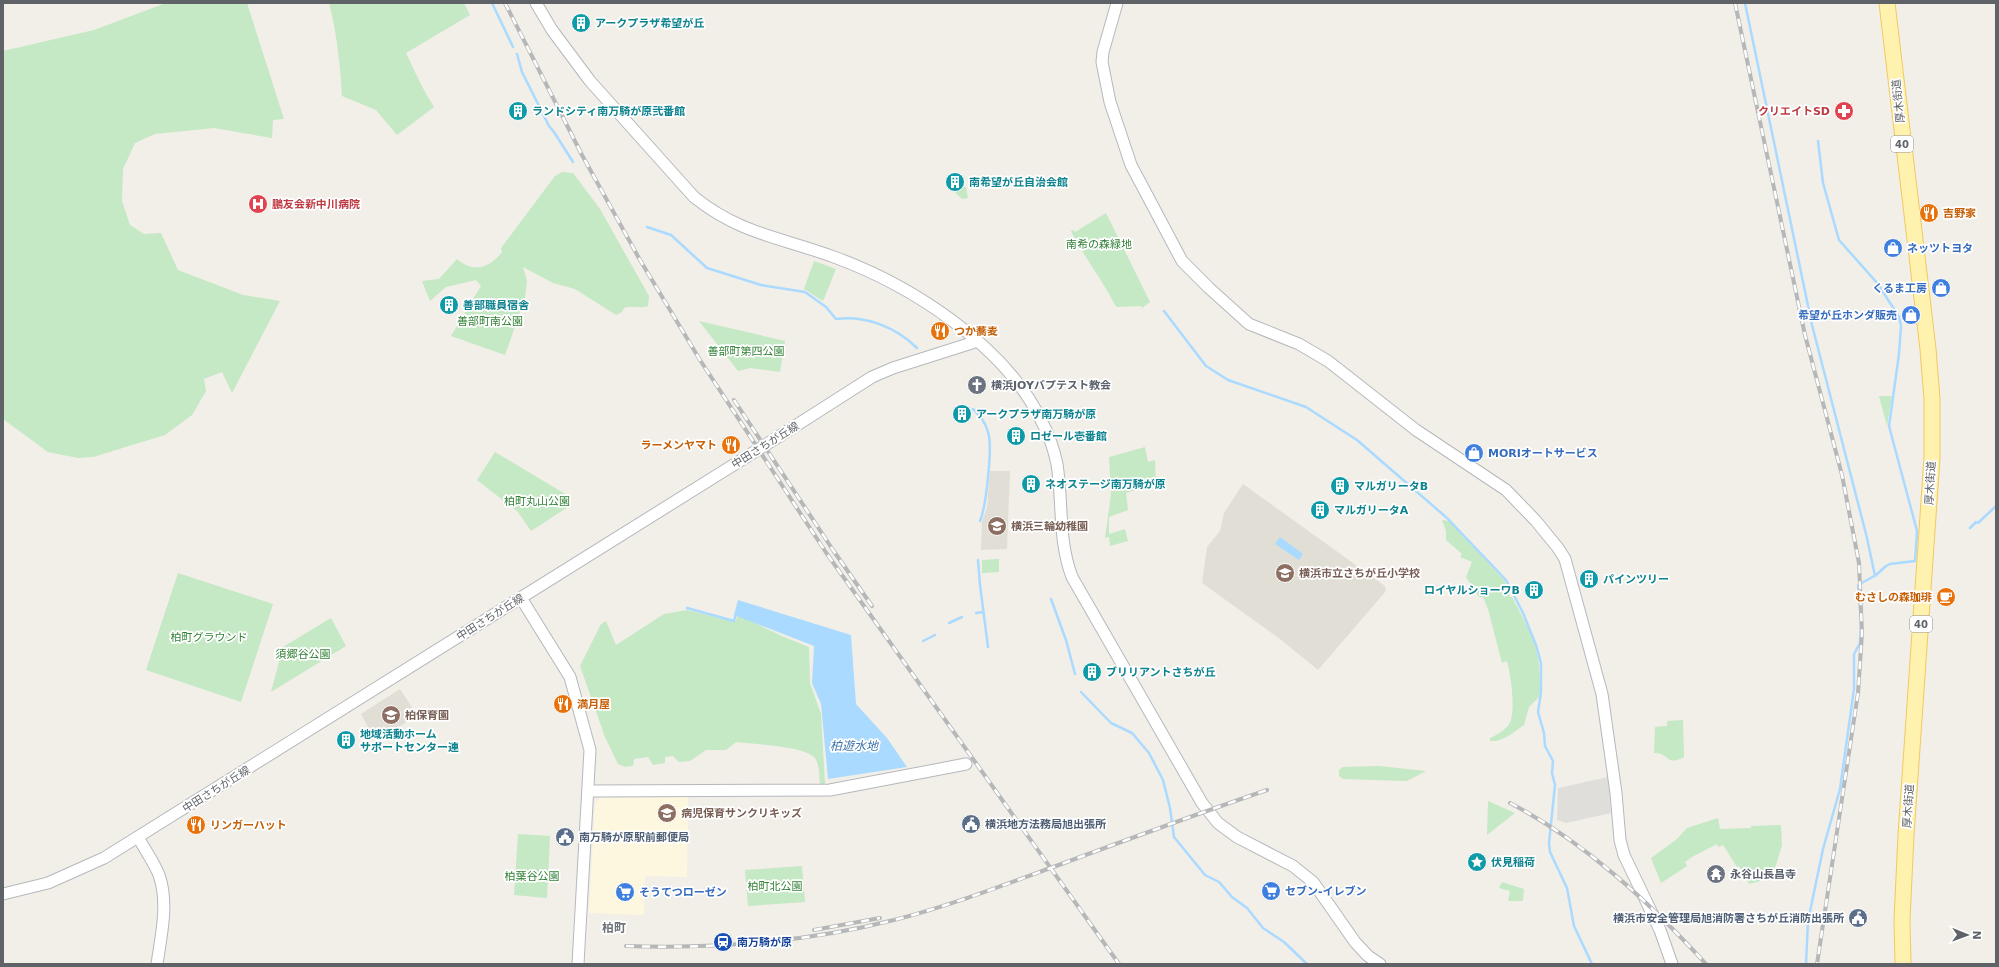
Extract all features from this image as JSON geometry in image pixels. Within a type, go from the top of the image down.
[{"type":"main road","name":"厚木街道","points":[[1887,3],[1900,129],[1926,328],[1932,399],[1929,504],[1902,920],[1903,964]]},
{"type":"street","points":[[536,3],[552,30],[590,81],[683,186],[710,210],[732,223],[760,235],[806,248],[857,266],[904,290],[978,342],[1010,373],[1023,389],[1042,422],[1051,443],[1057,465],[1062,542],[1072,577],[1202,803],[1218,823],[1231,832],[1293,866],[1313,882],[1355,942],[1368,956],[1380,964]]},
{"type":"street","points":[[1118,3],[1103,52],[1102,62],[1110,102],[1131,165],[1182,261],[1249,324],[1299,344],[1328,361],[1416,430],[1506,490],[1558,548],[1565,559],[1602,694],[1616,793],[1620,840],[1624,854],[1663,937],[1672,964]]},
{"type":"street","name":"中田さちが丘線","points":[[3,894],[48,883],[104,858],[872,378],[893,368],[978,342]]},
{"type":"street","points":[[522,598],[570,677],[590,750],[578,964]]},
{"type":"street","points":[[588,791],[830,790],[966,764]]},
{"type":"street","points":[[138,837],[160,876],[163,891],[163,914],[157,964]]},
{"type":"shaded area","points":[[990,471],[1010,471],[1007,549],[981,550],[982,521],[987,508]]},
{"type":"shaded area","name":"横浜市立さちが丘小学校","points":[[1243,484],[1385,586],[1386,591],[1318,670],[1280,639],[1202,583],[1207,547],[1220,531],[1224,513]]},
{"type":"shaded area","points":[[400,689],[417,715],[376,742],[361,714]]},
{"type":"shaded area","points":[[1608,777],[1611,813],[1566,823],[1557,820],[1558,788]]},
{"type":"shaded area","points":[[688,797],[687,877],[645,876],[644,915],[589,913],[595,803],[600,798]]},
{"type":"green space","points":[[166,3],[247,3],[284,119],[273,120],[272,138],[214,128],[155,134],[135,143],[123,169],[122,201],[130,225],[144,234],[161,233],[178,270],[243,295],[280,301],[232,393],[222,372],[204,379],[206,391],[192,415],[165,435],[93,457],[78,458],[48,452],[3,419],[3,51],[94,30]]},
{"type":"green space","points":[[329,3],[464,3],[470,15],[406,53],[434,107],[397,135],[376,110],[342,96],[338,49]]},
{"type":"green space","name":"善部町南公園","points":[[562,172],[573,173],[600,209],[649,296],[648,306],[624,308],[622,312],[616,315],[575,289],[553,283],[523,267],[527,281],[525,298],[505,355],[451,336],[481,286],[476,280],[446,287],[430,301],[422,281],[439,279],[457,259],[469,266],[475,267],[481,267],[492,262],[502,252],[501,248],[555,176]]},
{"type":"green space","points":[[966,187],[968,198],[962,199],[951,188]]},
{"type":"green space","name":"南希の森緑地","points":[[1106,213],[1150,302],[1142,308],[1141,306],[1117,307],[1115,305],[1071,231],[1073,230],[1075,232]]},
{"type":"green space","points":[[814,261],[836,269],[823,301],[804,289]]},
{"type":"green space","name":"善部町第四公園","points":[[699,321],[785,341],[780,372],[750,368],[738,371]]},
{"type":"green space","points":[[1879,396],[1892,396],[1887,426]]},
{"type":"green space","points":[[1145,447],[1148,462],[1155,460],[1156,484],[1126,493],[1128,510],[1109,517],[1109,534],[1125,529],[1128,541],[1110,546],[1109,537],[1105,538],[1111,495],[1109,457]]},
{"type":"green space","name":"柏町丸山公園","points":[[495,452],[567,495],[571,505],[531,531],[518,512],[477,480]]},
{"type":"green space","points":[[1442,520],[1449,521],[1505,581],[1510,597],[1512,597],[1535,646],[1540,672],[1540,696],[1529,707],[1524,725],[1508,736],[1495,741],[1490,741],[1490,738],[1508,726],[1512,714],[1512,690],[1507,661],[1502,663],[1488,609],[1483,597],[1479,597],[1466,577],[1472,562],[1460,557],[1462,554],[1446,540],[1446,531]]},
{"type":"green space","points":[[999,559],[999,572],[982,573],[982,560]]},
{"type":"green space","name":"柏町グラウンド","points":[[178,573],[273,604],[241,702],[146,670]]},
{"type":"green space","points":[[687,610],[735,622],[738,615],[809,647],[810,683],[821,714],[825,784],[820,784],[816,760],[808,753],[789,748],[736,742],[726,750],[706,750],[690,761],[679,762],[673,756],[665,757],[665,763],[653,765],[648,757],[634,759],[633,766],[625,767],[618,764],[605,737],[580,666],[601,624],[606,621],[616,645],[664,614]]},
{"type":"green space","name":"須郷谷公園","points":[[331,618],[346,646],[271,692],[283,647]]},
{"type":"green space","points":[[1683,720],[1684,757],[1674,761],[1663,755],[1654,753],[1655,727],[1667,726],[1667,721]]},
{"type":"green space","points":[[1379,766],[1426,771],[1407,781],[1343,779],[1339,776],[1339,770],[1343,767]]},
{"type":"green space","points":[[1488,801],[1515,813],[1487,835]]},
{"type":"green space","points":[[1718,818],[1720,829],[1781,825],[1782,845],[1772,878],[1749,884],[1739,866],[1737,867],[1723,845],[1718,847],[1717,844],[1692,857],[1685,862],[1687,866],[1661,883],[1651,858],[1677,839],[1687,828]]},
{"type":"green space","name":"柏葉谷公園","points":[[518,834],[550,836],[547,898],[514,895]]},
{"type":"green space","name":"柏町北公園","points":[[802,866],[805,902],[748,906],[745,870]]},
{"type":"green space","points":[[1502,882],[1524,889],[1523,901],[1508,901],[1510,891],[1499,888]]},
{"type":"water","points":[[1280,537],[1303,554],[1299,560],[1275,544]]},
{"type":"water","name":"柏遊水地","points":[[738,600],[851,635],[856,704],[887,738],[907,767],[828,779],[821,704],[812,683],[814,646],[734,615]]},
{"type":"waterway","points":[[492,3],[513,47]]},
{"type":"waterway","points":[[1745,3],[1812,325],[1867,538],[1875,576]]},
{"type":"waterway","points":[[517,54],[522,72],[549,126],[573,162]]},
{"type":"waterway","points":[[1806,964],[1808,921],[1823,849],[1840,789],[1854,689],[1854,654],[1860,643],[1861,622],[1858,585],[1876,575],[1890,564],[1915,561],[1917,531],[1889,426],[1899,354],[1901,326],[1899,317],[1878,284],[1839,240],[1823,183],[1818,141]]},
{"type":"waterway","points":[[647,227],[671,235],[707,268],[761,285],[805,292],[826,307],[836,319],[858,319],[880,324],[900,334],[917,348]]},
{"type":"waterway","points":[[1164,311],[1206,366],[1228,380],[1306,407],[1357,440],[1447,518],[1506,580],[1523,613],[1536,645],[1541,663],[1541,692],[1538,712],[1544,733],[1545,746],[1553,761],[1552,773],[1555,785],[1549,843],[1550,852],[1567,888],[1574,926],[1592,964]]},
{"type":"waterway","points":[[973,409],[980,416],[987,428],[990,450],[988,476],[980,521]]},
{"type":"waterway","points":[[1970,528],[1976,522],[1978,523],[1996,506]]},
{"type":"waterway","points":[[978,560],[988,647]]},
{"type":"waterway","points":[[1051,599],[1066,640],[1075,674]]},
{"type":"waterway","points":[[687,608],[734,621],[736,614]]},
{"type":"waterway","points":[[976,613],[983,612]]},
{"type":"waterway","points":[[949,623],[962,617]]},
{"type":"waterway","points":[[923,641],[935,635]]},
{"type":"waterway","points":[[1081,692],[1111,723],[1132,733],[1149,753],[1163,780],[1170,808],[1174,837],[1205,875],[1219,882],[1232,897],[1247,908],[1263,928],[1284,942],[1307,964]]},
{"type":"railway","points":[[505,3],[582,155],[640,260],[700,360],[827,554],[1119,964]]},
{"type":"railway","points":[[1735,3],[1805,335],[1842,475],[1859,563],[1862,633],[1858,693],[1817,964]]},
{"type":"railway","points":[[734,400],[833,550],[872,606]]},
{"type":"railway","points":[[626,946],[660,947],[729,945],[763,942],[831,933],[898,919],[978,894],[1267,790]]},
{"type":"railway","points":[[1510,803],[1564,836],[1615,875],[1662,918],[1706,964]]},
{"type":"railway","points":[[814,930],[880,918]]},
{"type":"place","name":"アークプラザ希望が丘","points":[[581,23]]},
{"type":"place","name":"ランドシティ南万騎が原弐番館","points":[[518,111]]},
{"type":"place","name":"クリエイトSD","points":[[1844,111]]},
{"type":"place","name":"南希望が丘自治会館","points":[[955,182]]},
{"type":"place","name":"鵬友会新中川病院","points":[[258,204]]},
{"type":"place","name":"吉野家","points":[[1929,213]]},
{"type":"place","name":"ネッツトヨタ","points":[[1893,248]]},
{"type":"place","name":"くるま工房","points":[[1941,288]]},
{"type":"place","name":"善部職員宿舎","points":[[449,305]]},
{"type":"place","name":"希望が丘ホンダ販売","points":[[1911,315]]},
{"type":"place","name":"つか蕎麦","points":[[940,331]]},
{"type":"place","name":"横浜JOYバプテスト教会","points":[[977,385]]},
{"type":"place","name":"アークプラザ南万騎が原","points":[[962,414]]},
{"type":"place","name":"ロゼール壱番館","points":[[1016,436]]},
{"type":"place","name":"ラーメンヤマト","points":[[731,445]]},
{"type":"place","name":"MORIオートサービス","points":[[1474,453]]},
{"type":"place","name":"ネオステージ南万騎が原","points":[[1031,484]]},
{"type":"place","name":"マルガリータB","points":[[1340,486]]},
{"type":"place","name":"マルガリータA","points":[[1320,510]]},
{"type":"place","name":"横浜三輪幼稚園","points":[[997,526]]},
{"type":"place","name":"横浜市立さちが丘小学校","points":[[1285,573]]},
{"type":"place","name":"パインツリー","points":[[1589,579]]},
{"type":"place","name":"ロイヤルショーワB","points":[[1534,590]]},
{"type":"place","name":"むさしの森珈琲","points":[[1946,597]]},
{"type":"place","name":"ブリリアントさちが丘","points":[[1092,672]]},
{"type":"place","name":"満月屋","points":[[563,704]]},
{"type":"place","name":"柏保育園","points":[[391,715]]},
{"type":"place","name":"地域活動ホーム サポートセンター連","points":[[346,740]]},
{"type":"place","name":"病児保育サンクリキッズ","points":[[667,813]]},
{"type":"place","name":"横浜地方法務局旭出張所","points":[[971,824]]},
{"type":"place","name":"リンガーハット","points":[[196,825]]},
{"type":"place","name":"南万騎が原駅前郵便局","points":[[565,837]]},
{"type":"place","name":"伏見稲荷","points":[[1477,862]]},
{"type":"place","name":"永谷山長昌寺","points":[[1716,874]]},
{"type":"place","name":"セブン-イレブン","points":[[1271,891]]},
{"type":"place","name":"そうてつローゼン","points":[[625,892]]},
{"type":"place","name":"横浜市安全管理局旭消防署さちが丘消防出張所","points":[[1858,918]]},
{"type":"place","name":"南万騎が原","points":[[723,942]]},
{"type":"district","name":"柏町","points":[[614,928]]}]
